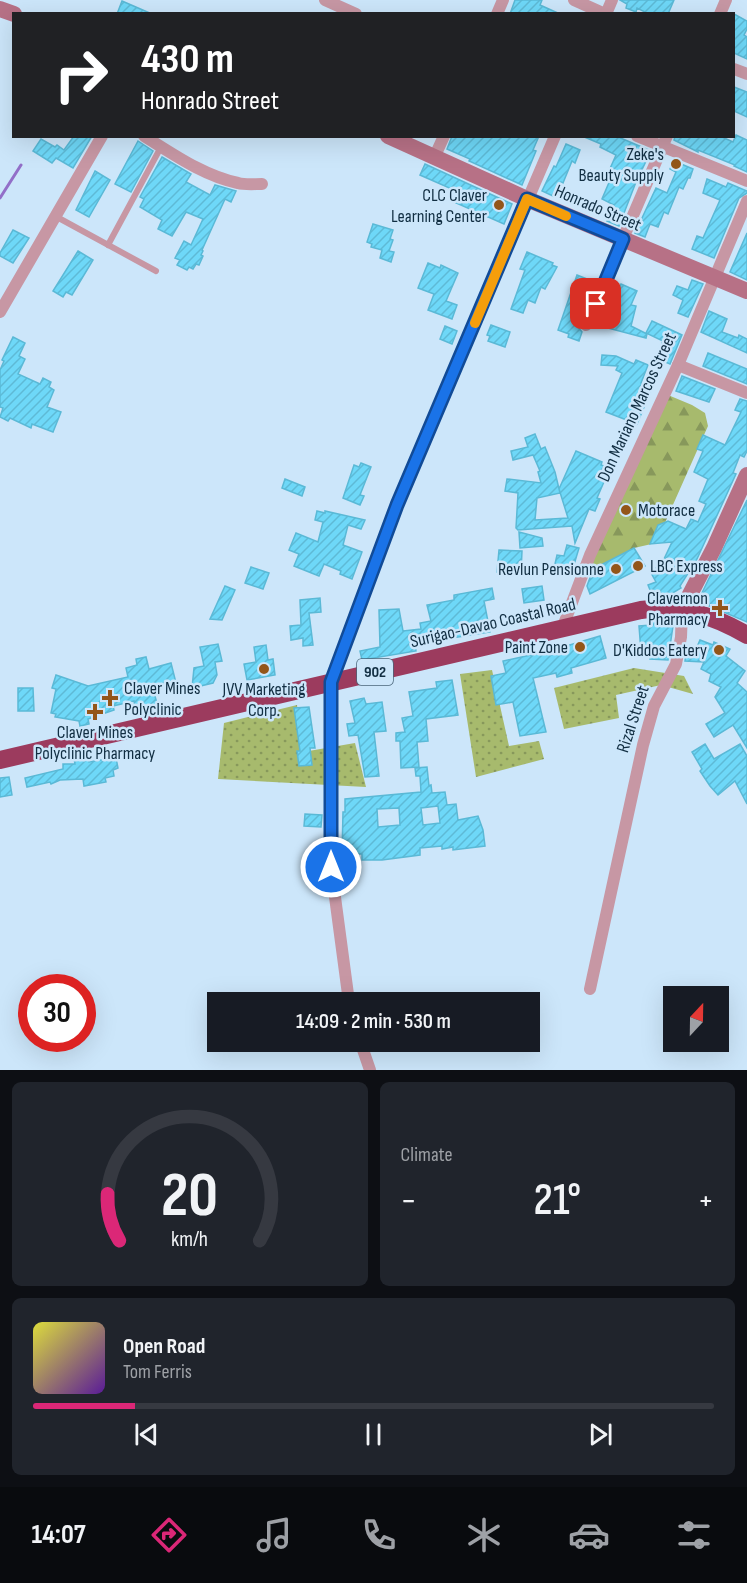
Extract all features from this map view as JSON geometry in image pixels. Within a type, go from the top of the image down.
[{"type":"highway","name":"Surigao-Davao Coastal Road","points":[[0,760],[641,610],[669,608],[682,610],[719,620],[747,635]]},
{"type":"street","points":[[325,0],[352,12]]},
{"type":"street","points":[[574,0],[601,12]]},
{"type":"street","points":[[0,312],[101,138]]},
{"type":"street","points":[[147,138],[181,159],[228,180],[238,183],[262,184]]},
{"type":"street","name":"Honrado Street","points":[[392,138],[527,199],[747,291]]},
{"type":"street","points":[[434,158],[443,138]]},
{"type":"street","points":[[348,992],[331,867],[331,682],[397,505],[554,138]]},
{"type":"street","points":[[646,138],[665,142],[747,181]]},
{"type":"street","points":[[586,325],[665,142]]},
{"type":"street","name":"Don Mariano Marcos Street","points":[[562,629],[590,555],[678,365],[747,201]]},
{"type":"street","points":[[678,365],[747,393]]},
{"type":"street","name":"Rizal Street","points":[[590,989],[642,745],[654,706],[676,664],[681,637],[682,610],[711,555],[747,475]]},
{"type":"street","points":[[364,1052],[370,1070]]},
{"type":"lane","points":[[108,245],[161,147]]},
{"type":"lane","points":[[55,216],[156,272]]},
{"type":"green space","points":[[668,395],[705,413],[708,426],[656,543],[634,548],[590,571],[590,566]]},
{"type":"green space","points":[[634,668],[684,676],[693,694],[661,685],[616,695],[619,718],[564,729],[554,688]]},
{"type":"green space","points":[[492,670],[509,746],[539,741],[544,759],[476,777],[460,674]]},
{"type":"green space","points":[[297,705],[303,752],[355,743],[366,787],[218,779],[224,723]]},
{"type":"building","points":[[515,0],[542,0],[540,5],[556,12],[511,12]]},
{"type":"building","points":[[620,0],[674,0],[669,12],[645,12],[637,8],[636,12],[626,8],[627,4]]},
{"type":"building","points":[[122,1],[147,12],[118,12]]},
{"type":"building","points":[[735,15],[747,21],[744,35],[747,37],[747,59],[735,53]]},
{"type":"building","points":[[735,87],[747,92],[747,117],[735,111]]},
{"type":"building","points":[[736,135],[747,140],[747,172],[674,140],[674,138],[724,138],[733,142]]},
{"type":"building","points":[[73,138],[91,138],[73,168],[56,158],[52,163],[33,151],[41,139],[64,150]]},
{"type":"building","points":[[451,138],[538,138],[533,150],[536,151],[522,185],[447,149]]},
{"type":"building","points":[[587,138],[621,138],[651,151],[619,226],[607,221],[614,205],[602,199],[613,173],[609,171],[616,155],[600,147],[601,144]]},
{"type":"building","points":[[138,141],[153,151],[131,192],[115,184]]},
{"type":"building","points":[[566,144],[580,150],[575,163],[572,161],[555,197],[542,191]]},
{"type":"building","points":[[162,157],[191,174],[186,182],[210,195],[215,185],[236,191],[231,202],[225,199],[202,250],[201,255],[203,256],[199,265],[196,264],[193,269],[189,267],[187,270],[177,265],[180,260],[175,258],[184,241],[191,245],[203,219],[186,212],[172,236],[158,229],[162,220],[140,207],[144,199],[140,197]]},
{"type":"building","points":[[674,161],[693,169],[690,178],[683,189],[679,187],[668,214],[664,212],[658,227],[650,224],[645,237],[635,233],[656,188],[667,193],[676,172],[670,169]]},
{"type":"building","points":[[425,164],[512,204],[504,224],[456,203],[461,193],[420,175]]},
{"type":"building","points":[[95,171],[110,180],[89,217],[76,210]]},
{"type":"building","points":[[707,179],[726,187],[728,183],[747,191],[739,198],[714,258],[692,249],[697,236],[703,238],[720,200],[703,193]]},
{"type":"building","points":[[373,224],[393,230],[390,239],[393,240],[389,251],[394,252],[391,262],[380,258],[382,250],[371,247],[372,244],[367,242]]},
{"type":"building","points":[[13,230],[29,238],[13,263],[0,256],[0,253]]},
{"type":"building","points":[[747,233],[747,280],[730,272]]},
{"type":"building","points":[[78,251],[93,260],[72,295],[66,292],[63,297],[53,291]]},
{"type":"building","points":[[527,252],[557,267],[545,289],[541,287],[535,303],[528,300],[523,313],[511,309],[525,270],[520,269]]},
{"type":"building","points":[[428,263],[440,268],[441,265],[458,273],[446,301],[457,305],[452,319],[428,310],[434,294],[418,288]]},
{"type":"building","points":[[577,275],[592,281],[578,322],[578,327],[582,332],[579,341],[558,330]]},
{"type":"building","points":[[692,280],[703,284],[688,317],[678,313],[683,300],[673,295],[677,286],[688,290]]},
{"type":"building","points":[[621,284],[637,291],[631,305],[636,306],[631,326],[647,334],[646,338],[604,327],[610,301],[613,301]]},
{"type":"building","points":[[709,311],[727,319],[722,332],[747,339],[747,353],[701,332]]},
{"type":"building","points":[[652,321],[682,335],[670,364],[656,358],[663,341],[646,333]]},
{"type":"building","points":[[491,325],[510,332],[505,347],[488,341],[490,336],[487,335]]},
{"type":"building","points":[[445,326],[457,331],[452,344],[440,339]]},
{"type":"building","points":[[13,337],[25,343],[19,356],[25,359],[18,374],[40,384],[43,378],[51,382],[49,387],[54,390],[47,407],[61,412],[53,432],[32,424],[31,428],[10,418],[8,421],[0,417],[3,408],[0,407],[0,370],[4,361],[2,360]]},
{"type":"building","points":[[708,353],[747,369],[747,384],[703,366]]},
{"type":"building","points":[[602,355],[616,356],[634,364],[636,360],[648,365],[641,383],[652,388],[637,424],[606,412],[622,373],[616,370],[618,366],[601,365]]},
{"type":"building","points":[[682,376],[715,389],[709,402],[676,391]]},
{"type":"building","points":[[740,399],[747,401],[747,451],[744,457],[740,455],[733,473],[736,474],[697,559],[680,586],[681,588],[666,597],[663,597],[660,591],[652,595],[648,585],[656,582],[650,571],[666,563],[664,559],[672,542],[650,544],[658,525],[668,521],[686,529],[691,519],[698,522],[706,504],[699,501],[708,479],[694,472],[703,451],[697,449],[703,435],[725,445],[741,412],[735,410]]},
{"type":"building","points":[[535,434],[541,449],[545,447],[559,489],[576,451],[610,468],[597,498],[600,499],[595,511],[589,509],[575,543],[572,526],[518,530],[516,528],[518,493],[505,491],[507,479],[541,483],[538,472],[540,471],[533,455],[513,460],[511,451],[528,447],[525,438]],"holes":[[[560,493],[568,518],[535,520],[537,498]]]},
{"type":"building","points":[[361,463],[371,467],[360,495],[364,496],[360,505],[343,498],[354,465],[359,467]]},
{"type":"building","points":[[285,479],[305,487],[302,496],[282,488]]},
{"type":"building","points":[[747,500],[747,622],[698,601]]},
{"type":"building","points":[[317,511],[365,520],[361,529],[348,525],[343,545],[362,552],[352,579],[340,574],[341,571],[324,564],[319,576],[294,566],[299,554],[289,550],[296,533],[318,542],[323,522],[315,520]]},
{"type":"building","points":[[519,532],[542,538],[543,546],[520,548]]},
{"type":"building","points":[[567,545],[579,548],[573,568],[555,564],[557,555],[564,556]]},
{"type":"building","points":[[634,548],[645,566],[590,594],[587,586],[593,569]]},
{"type":"building","points":[[499,550],[522,551],[521,573],[497,572]]},
{"type":"building","points":[[251,567],[269,573],[263,589],[245,583]]},
{"type":"building","points":[[225,586],[235,590],[222,620],[210,619]]},
{"type":"building","points":[[542,586],[544,600],[524,603],[522,589]]},
{"type":"building","points":[[492,588],[494,599],[484,601],[490,632],[433,641],[434,643],[415,646],[416,651],[362,660],[360,651],[380,647],[379,610],[399,609],[403,631],[421,629],[420,623],[431,621],[427,605],[454,600],[454,595]]},
{"type":"building","points":[[320,598],[321,612],[309,613],[313,645],[303,646],[303,638],[291,640],[290,626],[301,625],[300,600]]},
{"type":"building","points":[[652,620],[661,620],[661,625],[673,626],[668,660],[650,659],[650,652],[641,652],[639,626],[652,625]]},
{"type":"building","points":[[600,636],[606,658],[571,668],[572,673],[557,677],[556,673],[533,678],[546,732],[520,736],[513,702],[496,705],[491,676],[506,673],[503,661],[549,651],[550,655],[567,651],[566,646]]},
{"type":"building","points":[[700,640],[713,645],[714,642],[730,649],[726,656],[745,671],[737,683],[747,692],[747,748],[733,725],[714,737],[706,724],[725,713],[715,697],[721,687],[709,681],[711,674],[701,669],[704,662],[685,661],[687,648],[696,649]]},
{"type":"building","points":[[218,644],[222,661],[215,662],[217,675],[213,683],[192,688],[194,668],[204,666],[200,647]]},
{"type":"building","points":[[266,645],[268,660],[273,659],[275,675],[247,680],[244,664],[256,662],[254,647]]},
{"type":"building","points":[[146,657],[149,669],[171,663],[176,683],[153,689],[158,707],[136,712],[134,701],[113,706],[114,710],[88,719],[89,724],[80,726],[79,721],[55,717],[56,714],[51,713],[56,689],[52,688],[56,675],[88,686],[128,677],[126,668],[137,665],[136,659]]},
{"type":"building","points":[[452,680],[458,715],[426,719],[428,741],[417,742],[419,767],[401,768],[400,741],[396,741],[396,733],[405,732],[402,718],[413,716],[409,692],[437,688],[436,682]]},
{"type":"building","points":[[18,688],[33,688],[34,711],[18,711]]},
{"type":"building","points":[[364,698],[366,704],[382,702],[386,731],[374,732],[379,776],[365,777],[358,735],[349,736],[347,724],[355,723],[350,701]]},
{"type":"building","points":[[309,707],[315,748],[310,748],[312,765],[299,766],[297,751],[300,751],[294,708]]},
{"type":"building","points":[[705,744],[714,759],[740,744],[747,756],[747,804],[735,781],[718,795],[710,786],[700,771],[702,769],[692,752]]},
{"type":"building","points":[[115,753],[118,768],[113,770],[114,776],[105,778],[106,782],[84,786],[83,779],[60,780],[51,784],[50,782],[27,787],[25,778],[63,769],[63,764],[75,764],[74,759],[88,757],[89,762],[107,759],[106,755]]},
{"type":"building","points":[[427,767],[432,793],[445,792],[447,805],[456,804],[458,820],[478,816],[485,846],[453,850],[453,847],[442,849],[442,846],[420,848],[420,855],[382,860],[362,860],[362,854],[342,854],[345,799],[421,792],[420,776],[416,776],[415,768]],"holes":[[[438,806],[440,823],[423,825],[421,808]],[[399,808],[400,825],[378,827],[377,809]]]},
{"type":"building","points":[[9,777],[12,795],[0,797],[0,778]]},
{"type":"building","points":[[305,814],[322,815],[321,827],[304,826]]},
{"type":"waterway","points":[[0,198],[21,165]]},
{"type":"slow traffic","points":[[475,323],[527,199],[566,216]]},
{"type":"place","name":"Zeke's Beauty Supply","points":[[676,164]]},
{"type":"place","name":"CLC Claver Learning Center","points":[[499,205]]},
{"type":"place","name":"Motorace","points":[[626,510]]},
{"type":"place","name":"LBC Express","points":[[638,566]]},
{"type":"place","name":"Revlun Pensionne","points":[[616,569]]},
{"type":"place","name":"Clavernon Pharmacy","points":[[720,608]]},
{"type":"place","name":"Paint Zone","points":[[580,647]]},
{"type":"place","name":"D'Kiddos Eatery","points":[[719,650]]},
{"type":"place","name":"JVV Marketing Corp.","points":[[264,669]]},
{"type":"place","name":"Claver Mines Polyclinic","points":[[110,698]]},
{"type":"place","name":"Claver Mines Polyclinic Pharmacy","points":[[95,712]]},
{"type":"route","points":[[331,867],[331,682],[397,505],[527,199],[623,239],[596,304]]}]
